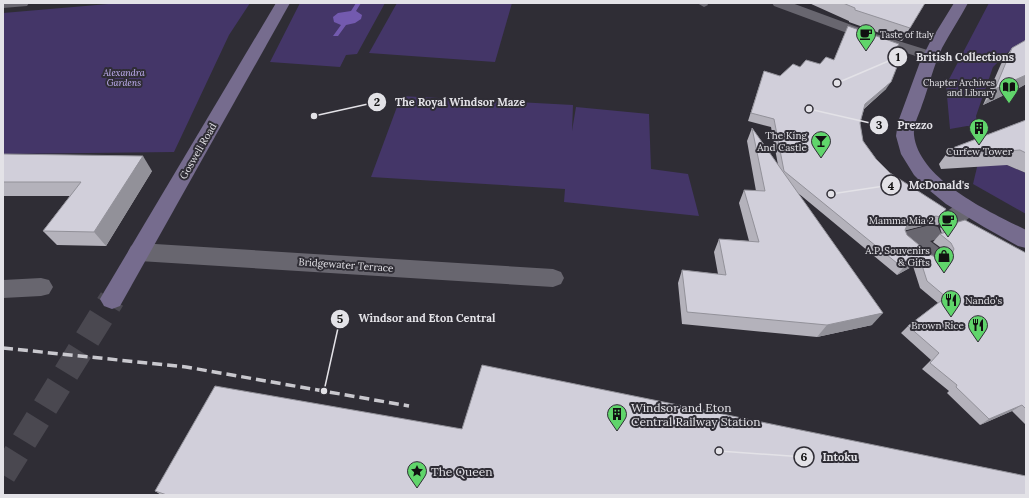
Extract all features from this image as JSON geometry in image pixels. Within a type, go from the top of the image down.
[{"type":"main road","name":"Goswell Road","points":[[112,299],[283,3]]},
{"type":"main road","points":[[961,3],[931,56],[906,124],[905,136],[910,153],[919,167],[937,186],[967,208],[1026,240]]},
{"type":"street","points":[[3,4],[22,3]]},
{"type":"street","points":[[779,3],[931,56]]},
{"type":"street","points":[[948,222],[967,208]]},
{"type":"street","points":[[930,233],[911,238],[935,257]]},
{"type":"street","name":"Bridgewater Terrace","points":[[139,252],[553,278]]},
{"type":"street","points":[[3,289],[41,287]]},
{"type":"green space","name":"Alexandra Gardens","points":[[120,3],[250,3],[229,35],[174,152],[3,154],[3,13]]},
{"type":"green space","points":[[300,3],[385,3],[357,54],[346,55],[340,67],[270,62]]},
{"type":"green space","points":[[397,3],[512,3],[495,62],[369,53]]},
{"type":"green space","points":[[989,3],[1026,3],[1026,43],[1008,52],[993,67],[976,116],[978,127],[967,126],[950,129],[946,85]]},
{"type":"green space","points":[[401,96],[573,105],[572,131],[576,107],[649,114],[651,169],[688,174],[699,216],[564,202],[565,189],[371,177]]},
{"type":"green space","points":[[978,163],[1007,165],[1026,173],[1026,214],[973,184]]},
{"type":"shaded area","points":[[356,3],[361,3],[356,11],[362,15],[361,19],[355,23],[346,25],[338,36],[333,36],[341,25],[334,22],[333,17],[338,13],[351,11]]},
{"type":"building","points":[[843,3],[925,3],[910,28],[855,10],[855,8]]},
{"type":"building","points":[[848,26],[899,44],[893,52],[902,54],[891,82],[865,104],[860,123],[863,141],[876,159],[890,173],[946,209],[942,215],[944,218],[936,216],[908,223],[905,230],[907,235],[931,255],[939,259],[946,259],[951,256],[954,249],[951,243],[940,234],[946,232],[949,226],[947,221],[958,222],[965,220],[1026,253],[1026,409],[1022,405],[989,419],[956,387],[957,385],[930,363],[939,353],[908,326],[946,297],[927,281],[920,259],[903,268],[784,171],[774,119],[751,113],[764,71],[780,76],[793,64],[800,67],[806,60],[820,64],[826,57],[834,60]]},
{"type":"building","points":[[1026,40],[1026,75],[995,89],[1012,48]]},
{"type":"building","points":[[1026,120],[1026,153],[1020,150],[952,155],[950,149]]},
{"type":"building","points":[[752,128],[883,313],[827,325],[687,312],[682,270],[726,275],[719,239],[759,242],[744,190],[765,191]]},
{"type":"building","points":[[3,154],[143,156],[94,232],[43,231],[81,182],[3,182]]},
{"type":"building","name":"Windsor and Eton Central Railway Station","points":[[482,365],[1026,476],[1026,495],[167,495],[155,491],[215,386],[462,429]]},
{"type":"tunnel","points":[[3,475],[112,299]]},
{"type":"railway","points":[[3,348],[186,367],[409,406]]},
{"type":"place","name":"Taste of Italy","points":[[866,51]]},
{"type":"place","name":"British Collections","points":[[837,83]]},
{"type":"place","name":"Chapter Archives and Library","points":[[1009,104]]},
{"type":"place","name":"Prezzo","points":[[809,109]]},
{"type":"place","name":"The Royal Windsor Maze","points":[[314,116]]},
{"type":"place","name":"Curfew Tower","points":[[979,145]]},
{"type":"place","name":"The King And Castle","points":[[821,158]]},
{"type":"place","name":"McDonald's","points":[[831,194]]},
{"type":"place","name":"Mamma Mia 2","points":[[948,237]]},
{"type":"place","name":"A.P. Souvenirs & Gifts","points":[[944,273]]},
{"type":"place","name":"Nando's","points":[[951,317]]},
{"type":"place","name":"Brown Rice","points":[[978,342]]},
{"type":"place","name":"Windsor and Eton Central","points":[[324,391]]},
{"type":"place","name":"Windsor and Eton Central Railway Station","points":[[617,431]]},
{"type":"place","name":"Intoku","points":[[719,451]]},
{"type":"place","name":"The Queen","points":[[417,488]]}]
